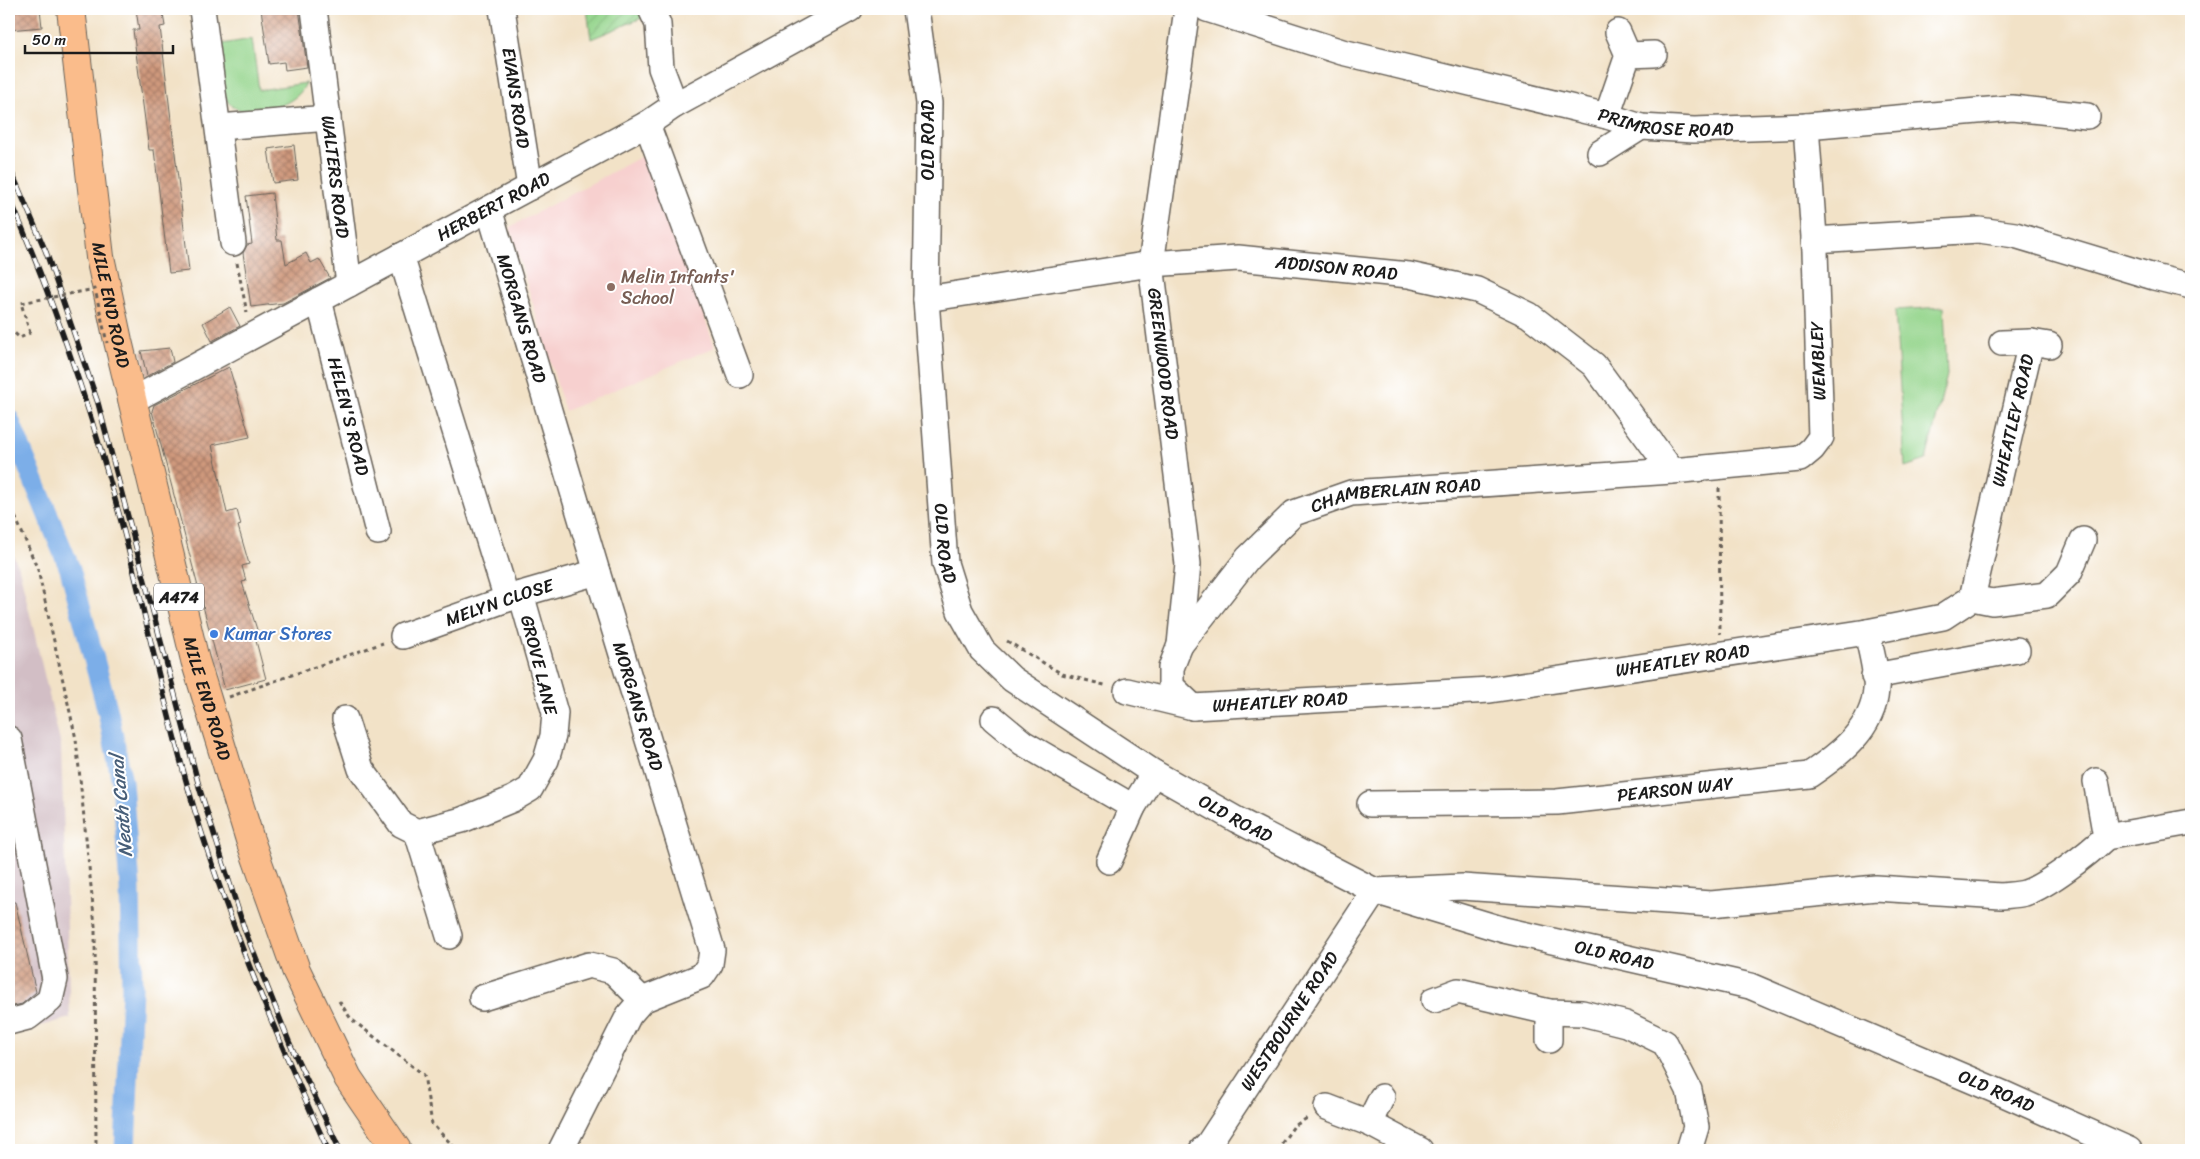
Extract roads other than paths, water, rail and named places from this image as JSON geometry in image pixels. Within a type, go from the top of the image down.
[{"type":"main road","name":"MILE END ROAD","points":[[71,9],[100,256],[195,660],[250,840],[296,970],[348,1078],[397,1150]]},
{"type":"street","points":[[202,9],[233,243]]},
{"type":"street","points":[[314,9],[328,118]]},
{"type":"street","name":"EVANS ROAD","points":[[502,9],[530,187]]},
{"type":"street","points":[[651,9],[658,24],[661,68],[675,105]]},
{"type":"street","name":"HERBERT ROAD","points":[[133,400],[647,124],[675,105],[850,9]]},
{"type":"street","name":"OLD ROAD","points":[[916,9],[929,103],[926,299],[945,563],[960,611],[982,650],[1012,679],[1154,773],[1237,820],[1375,891],[1504,930],[1750,986],[2130,1150]]},
{"type":"street","name":"GREENWOOD ROAD","points":[[1187,9],[1151,264],[1188,564],[1180,645],[1171,668],[1171,686],[1193,707]]},
{"type":"street","name":"PRIMROSE ROAD","points":[[1207,9],[1262,17],[1342,52],[1607,116],[1641,127],[1694,130],[1806,126],[2012,108],[2087,116]]},
{"type":"street","points":[[1607,116],[1628,54],[1618,32]]},
{"type":"street","points":[[1628,54],[1654,54]]},
{"type":"street","name":"WALTERS ROAD","points":[[219,127],[328,118],[349,284]]},
{"type":"street","points":[[647,124],[740,375]]},
{"type":"street","name":"WEMBLEY","points":[[1672,471],[1800,458],[1812,449],[1821,437],[1814,245],[1806,126]]},
{"type":"street","points":[[1600,153],[1641,127]]},
{"type":"street","name":"MORGANS ROAD","points":[[489,209],[712,950],[710,964],[702,976],[642,1000]]},
{"type":"street","points":[[1814,245],[1978,230],[2015,235],[2154,277],[2191,286]]},
{"type":"street","points":[[1814,245],[1949,243]]},
{"type":"street","name":"GROVE LANE","points":[[401,256],[555,713],[546,760],[530,789],[513,799],[462,820],[417,832]]},
{"type":"street","name":"ADDISON ROAD","points":[[926,299],[1151,264],[1238,258],[1408,275],[1477,290],[1529,315],[1594,365],[1672,471]]},
{"type":"street","name":"HELEN'S ROAD","points":[[319,300],[378,532]]},
{"type":"street","name":"WHEATLEY ROAD","points":[[1128,692],[1193,707],[1490,690],[1720,656],[1867,632],[1943,617],[1972,598],[2040,344],[2002,344]]},
{"type":"street","name":"CHAMBERLAIN ROAD","points":[[1180,645],[1248,558],[1294,513],[1351,493],[1672,471]]},
{"type":"street","points":[[1972,598],[1992,602],[2047,595],[2070,573],[2083,540]]},
{"type":"street","name":"MELYN CLOSE","points":[[403,636],[514,596],[597,572]]},
{"type":"street","name":"PEARSON WAY","points":[[1370,804],[1557,802],[1809,775],[1837,756],[1869,718],[1877,689],[1867,632]]},
{"type":"street","points":[[1874,676],[2017,650]]},
{"type":"street","points":[[994,718],[1023,743],[1133,806]]},
{"type":"street","points":[[345,719],[361,769],[401,824],[417,832],[449,936]]},
{"type":"street","points":[[9,739],[56,979],[50,1000],[28,1018],[9,1022]]},
{"type":"street","points":[[1109,861],[1133,806],[1154,773]]},
{"type":"street","points":[[2096,781],[2106,838]]},
{"type":"street","points":[[1375,891],[1462,887],[1711,904],[1876,888],[2002,896],[2027,892],[2040,885],[2093,850],[2106,838],[2191,822]]},
{"type":"street","name":"WESTBOURNE ROAD","points":[[1202,1150],[1209,1143],[1375,891]]},
{"type":"street","points":[[482,998],[589,964],[613,971],[642,1000],[629,1015],[561,1150]]},
{"type":"street","points":[[1434,1000],[1458,992],[1510,1005],[1549,1012],[1582,1013],[1626,1024],[1665,1044],[1689,1090],[1696,1127],[1689,1150]]},
{"type":"street","points":[[1549,1012],[1549,1040]]},
{"type":"street","points":[[1369,1123],[1382,1097]]},
{"type":"street","points":[[1327,1107],[1369,1123],[1420,1150]]},
{"type":"waterway","name":"Neath Canal","points":[[9,420],[70,569],[108,712],[122,782],[130,888],[132,989],[125,1150]]},
{"type":"railway","points":[[9,166],[46,252],[98,403],[200,790],[245,931],[290,1044],[340,1150]]},
{"type":"railway","points":[[9,196],[71,357],[97,438],[130,555],[180,758],[218,883],[252,973],[328,1150]]},
{"type":"place","name":"Melin Infants' School","points":[[611,287]]},
{"type":"place","name":"Kumar Stores","points":[[214,634]]}]
